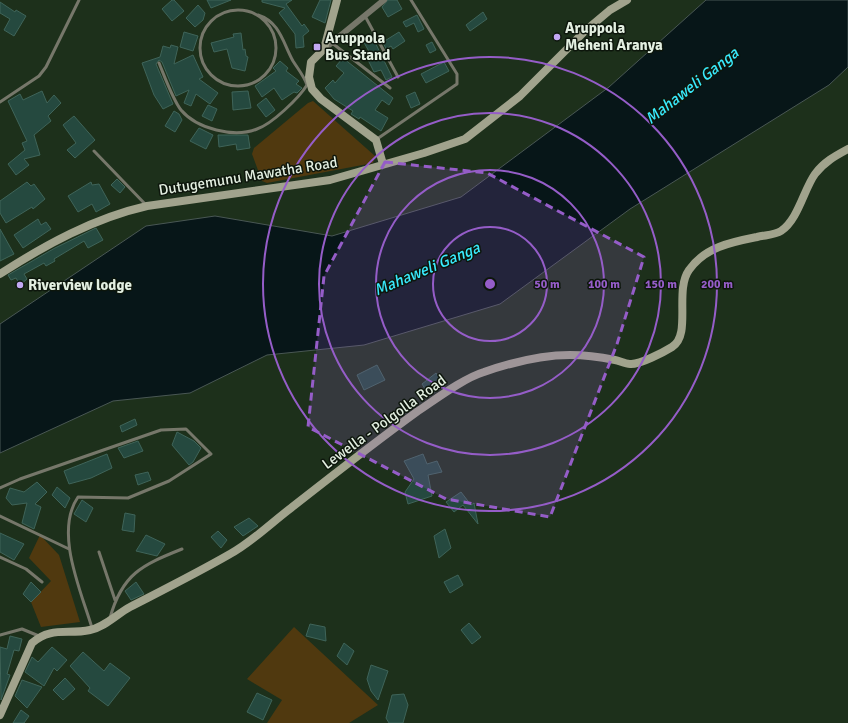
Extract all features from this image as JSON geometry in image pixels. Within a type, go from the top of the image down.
[{"type":"street","points":[[324,49],[337,0]]},
{"type":"street","points":[[383,164],[376,140],[321,99],[309,87],[309,77],[311,62],[324,49],[384,0]]},
{"type":"street","name":"Dutugemunu Mawatha Road","points":[[0,274],[36,251],[98,221],[126,210],[330,180],[464,140],[520,96],[585,31],[610,10],[627,0]]},
{"type":"street","name":"Lewella - Polgolla Road","points":[[39,636],[57,632],[93,630],[129,608],[158,594],[234,552],[376,441],[439,397],[482,372],[535,359],[565,355],[586,355],[634,364],[674,346],[679,340],[682,329],[681,292],[683,280],[690,269],[699,259],[717,247],[775,234],[783,230],[800,204],[815,174],[825,162],[848,149]]},
{"type":"street","points":[[0,715],[26,654],[32,643],[39,636]]},
{"type":"lane","points":[[0,102],[39,76],[46,67],[79,0]]},
{"type":"lane","points":[[376,140],[457,84],[457,74],[411,0]]},
{"type":"lane","points":[[159,63],[181,109],[195,122],[212,130],[233,132],[257,129],[274,119],[309,87],[293,60],[278,29],[266,17],[249,11],[232,10],[217,16],[211,21],[202,35],[200,55],[209,74],[216,79],[231,86],[247,85],[255,82],[268,72],[276,49],[275,40],[269,25],[256,14]]},
{"type":"lane","points":[[365,16],[398,77]]},
{"type":"lane","points":[[332,43],[390,88]]},
{"type":"lane","points":[[94,151],[147,206]]},
{"type":"lane","points":[[0,488],[20,479],[161,430],[186,429],[210,454],[169,481],[128,498],[78,497],[68,516],[69,549],[93,630]]},
{"type":"lane","points":[[0,516],[69,549]]},
{"type":"lane","points":[[109,621],[115,600],[130,576],[152,560],[182,549]]},
{"type":"lane","points":[[99,552],[115,600]]},
{"type":"lane","points":[[0,557],[26,569],[42,582]]},
{"type":"lane","points":[[0,635],[22,629],[39,636]]},
{"type":"highlighted area","points":[[385,162],[487,173],[644,257],[617,344],[550,517],[446,499],[308,427],[324,276]]},
{"type":"shaded area","points":[[313,101],[375,156],[373,163],[267,183],[262,181],[252,154],[254,148],[308,103]]},
{"type":"shaded area","points":[[40,535],[59,555],[80,622],[41,627],[31,602],[51,581],[29,558]]},
{"type":"shaded area","points":[[294,627],[378,705],[349,723],[267,723],[282,700],[247,679]]},
{"type":"water","name":"Mahaweli Ganga","points":[[706,0],[848,0],[848,67],[829,85],[630,209],[500,304],[364,345],[267,355],[190,393],[113,401],[0,453],[0,324],[146,226],[215,216],[332,236],[461,197],[609,87]]},
{"type":"building","points":[[174,0],[184,11],[172,21],[162,9]]},
{"type":"building","points":[[207,0],[231,0],[211,8]]},
{"type":"building","points":[[262,0],[292,0],[286,4],[302,26],[304,24],[309,31],[303,36],[304,47],[296,48],[295,34],[279,13],[285,8],[262,2]]},
{"type":"building","points":[[320,0],[331,0],[325,23],[312,17]]},
{"type":"building","points":[[388,0],[397,0],[402,9],[388,17],[382,7]]},
{"type":"building","points":[[0,2],[15,12],[16,10],[26,16],[14,36],[4,30],[10,19],[0,13]]},
{"type":"building","points":[[198,5],[205,13],[203,20],[195,27],[186,18]]},
{"type":"building","points":[[483,12],[487,19],[470,31],[466,25]]},
{"type":"building","points":[[417,15],[424,29],[418,32],[414,23],[406,27],[403,22]]},
{"type":"building","points":[[184,32],[198,36],[193,51],[180,47]]},
{"type":"building","points":[[399,32],[405,41],[393,49],[391,46],[386,49],[383,42]]},
{"type":"building","points":[[241,33],[243,50],[245,49],[246,56],[248,57],[245,71],[232,68],[227,49],[214,52],[211,43],[234,37],[233,34]]},
{"type":"building","points":[[371,34],[392,77],[386,80],[381,70],[374,72],[367,58],[371,55],[362,39]]},
{"type":"building","points":[[432,42],[436,50],[430,53],[426,45]]},
{"type":"building","points":[[171,45],[178,47],[174,64],[193,55],[203,77],[199,79],[218,93],[210,104],[196,94],[191,106],[184,103],[189,90],[176,96],[162,62],[159,60],[156,64],[173,104],[163,109],[154,95],[142,63],[160,57],[163,46],[170,48]]},
{"type":"building","points":[[343,58],[393,98],[389,105],[382,100],[375,110],[388,118],[381,131],[360,117],[359,119],[351,114],[353,111],[334,99],[325,88],[333,80],[335,83],[344,73],[336,66]]},
{"type":"building","points":[[280,61],[288,68],[286,71],[299,81],[296,84],[302,88],[297,93],[294,92],[282,100],[274,88],[262,97],[255,86],[276,71],[273,68]]},
{"type":"building","points":[[444,62],[449,71],[426,83],[421,74]]},
{"type":"building","points":[[42,91],[47,103],[54,95],[61,103],[48,116],[51,121],[34,135],[40,155],[24,159],[29,165],[16,175],[8,164],[25,150],[22,143],[27,141],[8,101],[20,94],[23,100]]},
{"type":"building","points":[[248,91],[251,108],[233,110],[232,92]]},
{"type":"building","points":[[415,92],[420,104],[411,108],[406,96]]},
{"type":"building","points":[[266,98],[275,110],[266,117],[257,105]]},
{"type":"building","points":[[208,105],[217,109],[212,121],[202,116]]},
{"type":"building","points":[[174,111],[179,114],[182,120],[175,132],[165,126]]},
{"type":"building","points":[[74,116],[95,140],[75,158],[67,150],[76,143],[63,125]]},
{"type":"building","points":[[199,128],[213,135],[206,149],[190,141]]},
{"type":"building","points":[[218,135],[248,135],[250,148],[237,150],[236,144],[219,147]]},
{"type":"building","points":[[117,179],[125,187],[120,193],[111,185]]},
{"type":"building","points":[[27,182],[31,186],[34,184],[45,199],[33,209],[32,207],[6,223],[0,213],[0,201]]},
{"type":"building","points":[[91,182],[92,185],[99,184],[110,204],[96,212],[92,204],[78,212],[68,196]]},
{"type":"building","points":[[38,219],[41,225],[46,222],[51,229],[23,248],[14,235]]},
{"type":"building","points":[[96,228],[103,240],[88,248],[84,241],[54,259],[55,261],[46,266],[44,263],[24,274],[27,279],[20,285],[16,278],[11,280],[8,275],[55,248]]},
{"type":"building","points":[[0,229],[14,254],[0,261]]},
{"type":"building","points":[[377,365],[385,380],[364,390],[357,375]]},
{"type":"building","points":[[436,373],[445,386],[429,395],[422,384]]},
{"type":"building","points":[[135,419],[137,425],[122,432],[120,426]]},
{"type":"building","points":[[177,432],[194,441],[201,448],[193,462],[189,465],[172,445]]},
{"type":"building","points":[[138,441],[143,451],[124,458],[118,448]]},
{"type":"building","points":[[107,454],[112,468],[91,478],[69,484],[64,471]]},
{"type":"building","points":[[423,454],[427,464],[437,461],[442,472],[428,475],[432,496],[408,504],[405,492],[414,479],[404,461]]},
{"type":"building","points":[[148,472],[151,480],[138,485],[135,475]]},
{"type":"building","points":[[37,482],[47,492],[35,504],[41,507],[34,529],[22,523],[27,503],[12,505],[6,498],[10,488],[24,492]]},
{"type":"building","points":[[57,487],[70,498],[65,508],[52,495]]},
{"type":"building","points":[[461,492],[471,505],[474,503],[478,524],[463,505],[454,512],[446,502]]},
{"type":"building","points":[[82,500],[93,508],[86,522],[74,514]]},
{"type":"building","points":[[125,513],[135,515],[134,532],[122,530]]},
{"type":"building","points":[[249,518],[258,526],[243,536],[234,527]]},
{"type":"building","points":[[445,529],[451,548],[439,558],[434,536]]},
{"type":"building","points":[[218,531],[227,540],[221,548],[211,537]]},
{"type":"building","points":[[0,533],[24,544],[14,560],[0,552]]},
{"type":"building","points":[[146,535],[165,544],[157,556],[136,551]]},
{"type":"building","points":[[458,575],[463,585],[450,593],[444,582]]},
{"type":"building","points":[[31,582],[41,592],[31,602],[23,594]]},
{"type":"building","points":[[136,582],[144,594],[131,600],[125,591]]},
{"type":"building","points":[[469,623],[481,637],[472,644],[461,630]]},
{"type":"building","points":[[310,624],[325,627],[326,641],[306,636]]},
{"type":"building","points":[[10,636],[22,639],[19,651],[14,650],[7,674],[10,675],[1,700],[0,647],[7,649]]},
{"type":"building","points":[[344,643],[354,651],[347,665],[337,656]]},
{"type":"building","points":[[52,647],[67,660],[57,671],[54,668],[44,686],[25,672],[32,657],[38,662]]},
{"type":"building","points":[[83,652],[104,671],[110,663],[130,678],[108,706],[88,691],[90,688],[70,666]]},
{"type":"building","points":[[371,665],[388,671],[378,700],[371,691],[367,679]]},
{"type":"building","points":[[65,678],[75,689],[63,700],[53,690]]},
{"type":"building","points":[[22,680],[42,687],[27,708],[15,696]]},
{"type":"building","points":[[257,693],[272,700],[263,720],[247,712]]},
{"type":"building","points":[[404,694],[408,705],[403,723],[389,723],[386,718],[392,695]]},
{"type":"building","points":[[21,710],[29,716],[24,723],[13,723]]},
{"type":"place","name":"Aruppola Meheni Aranya","points":[[557,37]]},
{"type":"place","name":"Aruppola Bus Stand","points":[[317,47]]},
{"type":"place","name":"Riverview lodge","points":[[20,285]]}]
